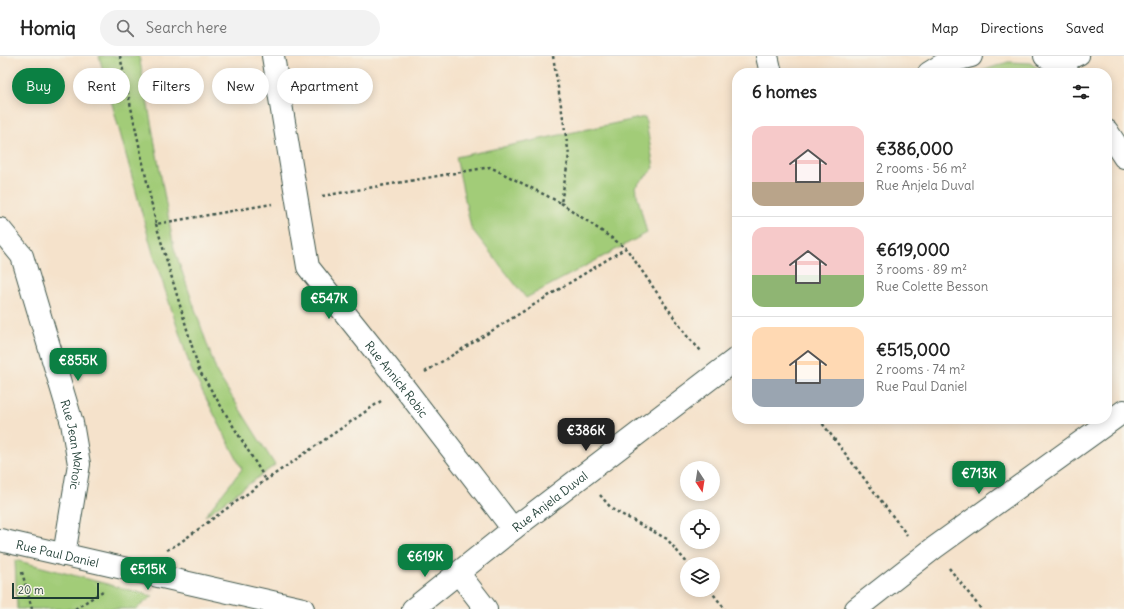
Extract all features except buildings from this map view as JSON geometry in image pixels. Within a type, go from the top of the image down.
[{"type":"street","name":"Rue Annick Robic","points":[[273,56],[308,266],[513,529]]},
{"type":"street","points":[[767,56],[770,68]]},
{"type":"street","points":[[938,68],[948,62],[971,56]]},
{"type":"street","points":[[1112,139],[1124,157]]},
{"type":"street","name":"Rue Jean Mahoïc","points":[[0,229],[22,256],[72,423],[79,464],[64,555]]},
{"type":"street","name":"Rue Anjela Duval","points":[[413,609],[459,574],[513,529],[732,362]]},
{"type":"street","points":[[1112,419],[1124,410]]},
{"type":"street","points":[[856,609],[929,552],[1105,424]]},
{"type":"street","name":"Rue Paul Daniel","points":[[0,540],[303,609]]},
{"type":"street","points":[[459,574],[486,609]]},
{"type":"path","points":[[120,56],[156,224],[199,370],[266,480]]},
{"type":"path","points":[[553,56],[570,156],[561,203]]},
{"type":"path","points":[[156,224],[490,167],[561,203],[626,248]]},
{"type":"path","points":[[823,424],[929,552],[980,609]]},
{"type":"path","points":[[583,476],[612,509],[667,538],[682,557]]},
{"type":"path","points":[[716,597],[725,609]]},
{"type":"green space","points":[[99,56],[139,56],[141,68],[138,68],[138,104],[148,104],[174,248],[217,373],[275,465],[205,516],[242,469],[191,369],[152,250],[112,104],[130,104],[130,68],[102,68]]},
{"type":"green space","points":[[1008,62],[1030,63],[1038,68],[991,68]]},
{"type":"green space","points":[[645,117],[654,168],[635,187],[647,233],[526,298],[471,228],[456,157]]},
{"type":"green space","points":[[15,560],[153,596],[136,609],[17,609]]}]
